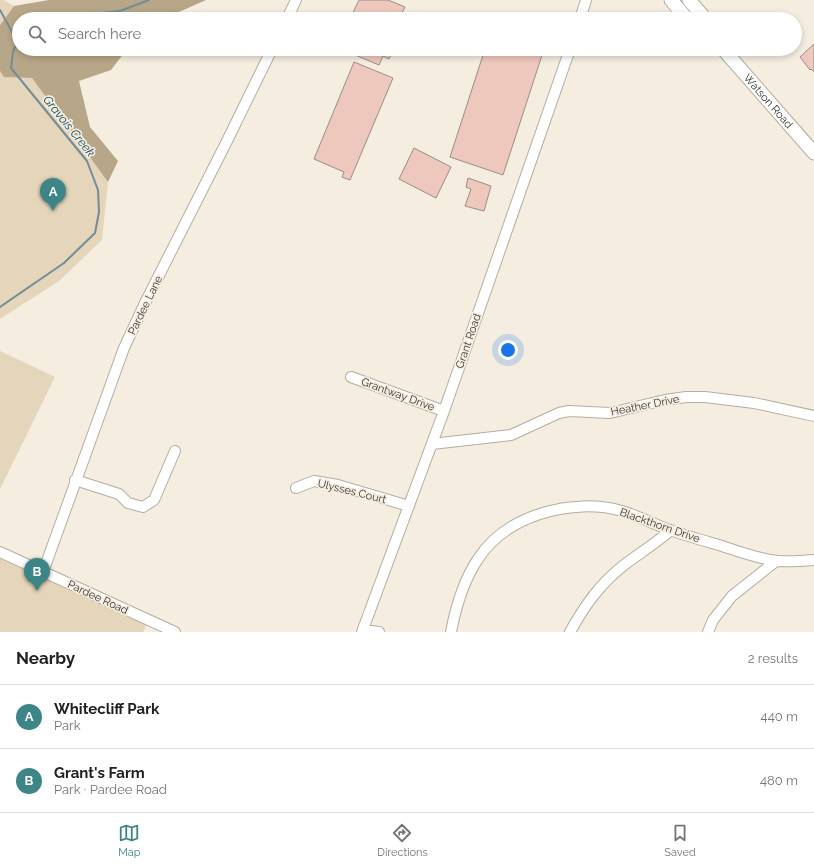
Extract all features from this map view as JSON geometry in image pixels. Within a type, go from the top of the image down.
[{"type":"main road","points":[[671,0],[681,12]]},
{"type":"main road","points":[[689,0],[699,12]]},
{"type":"main road","name":"Watson Road","points":[[729,56],[814,153]]},
{"type":"street","points":[[290,12],[296,0]]},
{"type":"street","points":[[582,12],[586,0]]},
{"type":"street","name":"Pardee Lane","points":[[43,572],[124,348],[145,303],[228,141],[269,56]]},
{"type":"street","name":"Grant Road","points":[[363,631],[444,411],[568,56]]},
{"type":"street","name":"Grantway Drive","points":[[351,377],[444,411]]},
{"type":"street","name":"Heather Drive","points":[[432,444],[512,435],[559,413],[569,411],[610,413],[664,400],[686,397],[705,397],[754,403],[814,416]]},
{"type":"street","points":[[76,480],[119,494],[128,504],[143,507],[154,500],[175,451]]},
{"type":"street","name":"Ulysses Court","points":[[296,488],[314,481],[338,485],[408,506]]},
{"type":"street","name":"Blackthorn Drive","points":[[451,632],[462,590],[478,558],[494,540],[517,523],[557,509],[593,507],[621,511],[671,530],[758,557],[776,561],[814,560]]},
{"type":"street","points":[[570,632],[582,610],[602,586],[624,566],[660,540],[671,530]]},
{"type":"street","name":"Pardee Road","points":[[0,552],[171,631]]},
{"type":"street","points":[[708,632],[713,620],[732,596],[776,561]]},
{"type":"street","points":[[363,631],[379,632]]},
{"type":"shaded area","points":[[0,0],[4,0],[14,6],[0,25]]},
{"type":"shaded area","points":[[49,0],[206,0],[179,12],[12,12],[12,56],[122,56],[111,70],[79,81],[90,127],[118,161],[108,182],[32,78],[4,77],[0,71],[0,25],[14,6]]},
{"type":"shaded area","points":[[0,71],[5,77],[32,78],[108,182],[102,240],[59,281],[0,319]]},
{"type":"shaded area","points":[[0,351],[55,377],[0,489]]},
{"type":"shaded area","points":[[0,557],[147,624],[143,632],[0,632]]},
{"type":"building","points":[[359,0],[388,0],[405,7],[402,12],[353,12]]},
{"type":"building","points":[[814,44],[814,72],[811,69],[810,70],[800,57]]},
{"type":"building","points":[[358,56],[383,56],[379,65]]},
{"type":"building","points":[[383,56],[390,56],[389,59]]},
{"type":"building","points":[[483,56],[542,56],[503,175],[450,157]]},
{"type":"building","points":[[354,62],[393,78],[350,180],[342,177],[344,172],[314,159]]},
{"type":"building","points":[[414,148],[451,167],[436,198],[399,179]]},
{"type":"building","points":[[468,178],[491,186],[484,211],[465,206],[471,189],[466,187]]},
{"type":"waterway","name":"Gravois Creek","points":[[111,12],[120,11],[149,0]]},
{"type":"waterway","points":[[0,10],[12,32]]},
{"type":"waterway","name":"Gravois Creek","points":[[0,307],[64,263],[95,233],[99,212],[98,190],[87,161],[11,68],[12,56]]},
{"type":"place","name":"Whitecliff Park","points":[[53,211]]},
{"type":"place","name":"Grant's Farm","points":[[37,591]]}]
